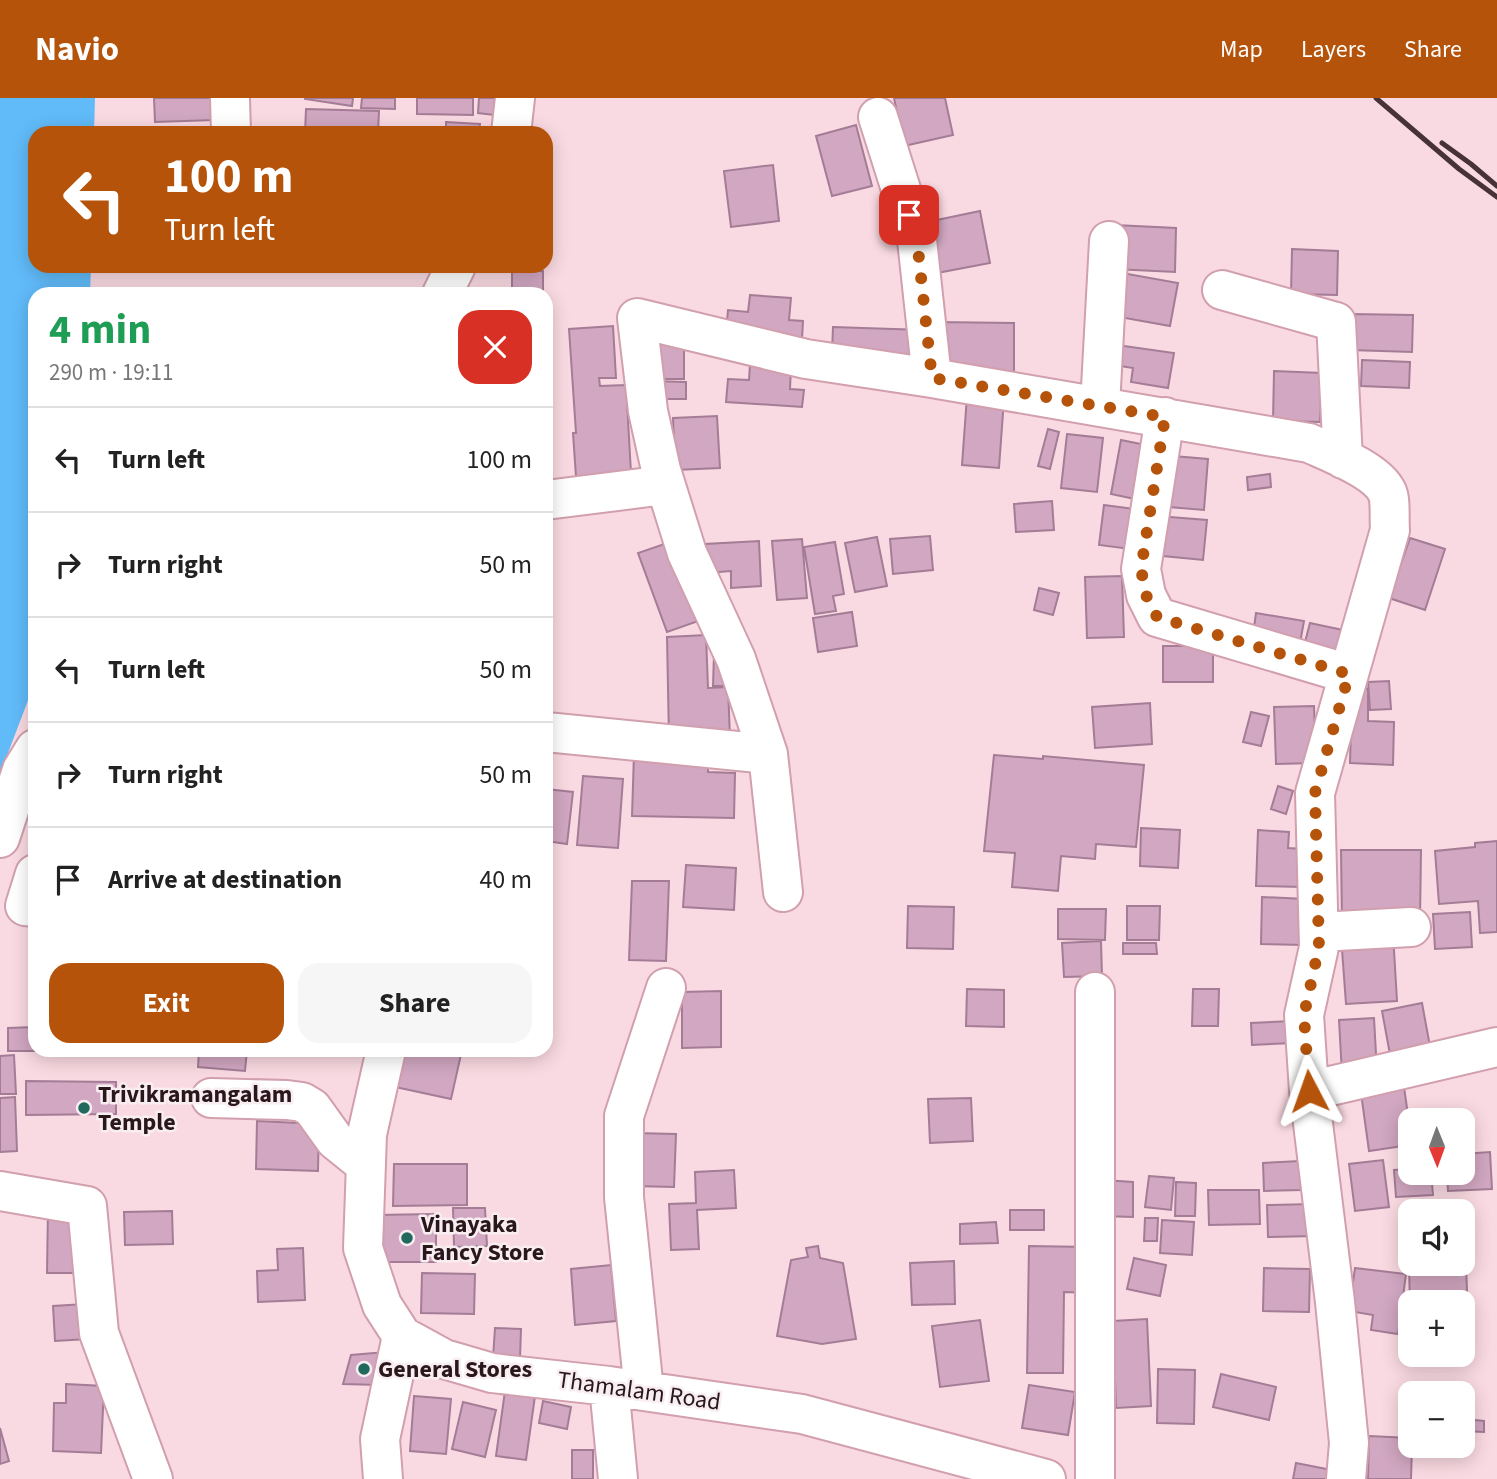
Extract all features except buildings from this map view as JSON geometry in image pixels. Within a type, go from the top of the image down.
[{"type":"street","points":[[230,98],[231,126]]},
{"type":"street","points":[[512,126],[515,98]]},
{"type":"street","points":[[878,117],[917,240],[932,378]]},
{"type":"street","points":[[1100,406],[1109,241]]},
{"type":"street","points":[[1222,290],[1336,322],[1343,459]]},
{"type":"street","points":[[783,892],[768,754],[736,659],[687,553],[665,485],[648,411],[637,318],[806,359],[1309,443],[1375,477],[1388,492],[1390,530],[1315,793],[1319,947],[1304,1015],[1309,1091],[1335,1301],[1349,1443],[1346,1479]]},
{"type":"street","points":[[1165,417],[1141,569],[1146,595],[1157,617],[1349,674]]},
{"type":"street","points":[[553,499],[665,485]]},
{"type":"street","points":[[553,733],[768,754]]},
{"type":"street","points":[[14,826],[22,770],[28,760]]},
{"type":"street","points":[[1319,932],[1411,927]]},
{"type":"street","points":[[618,1479],[626,1389],[624,1116],[666,988]]},
{"type":"street","points":[[1095,992],[1095,1479]]},
{"type":"street","points":[[1309,1091],[1497,1046]]},
{"type":"street","name":"Thamalam Road","points":[[384,1057],[367,1134],[363,1248],[382,1306],[402,1336],[443,1359],[492,1373],[802,1413],[955,1467],[1046,1479]]},
{"type":"street","points":[[211,1098],[302,1102],[312,1108],[335,1140],[366,1165]]},
{"type":"street","points":[[0,1191],[87,1206],[99,1333],[153,1479]]},
{"type":"street","points":[[383,1479],[380,1439],[402,1336]]},
{"type":"water","points":[[0,98],[95,98],[94,126],[28,126],[28,273],[91,273],[90,287],[28,287],[28,700],[0,774]]},
{"type":"railway","points":[[1376,98],[1459,169],[1497,197]]},
{"type":"railway","points":[[1442,143],[1497,186]]},
{"type":"place","name":"Trivikramangalam Temple","points":[[84,1108]]},
{"type":"place","name":"Vinayaka Fancy Store","points":[[407,1238]]},
{"type":"place","name":"General Stores","points":[[364,1369]]},
{"type":"route","points":[[909,215],[917,240],[932,378],[1165,417],[1141,569],[1146,595],[1157,617],[1349,674],[1315,793],[1319,947],[1304,1015],[1309,1091]]}]
